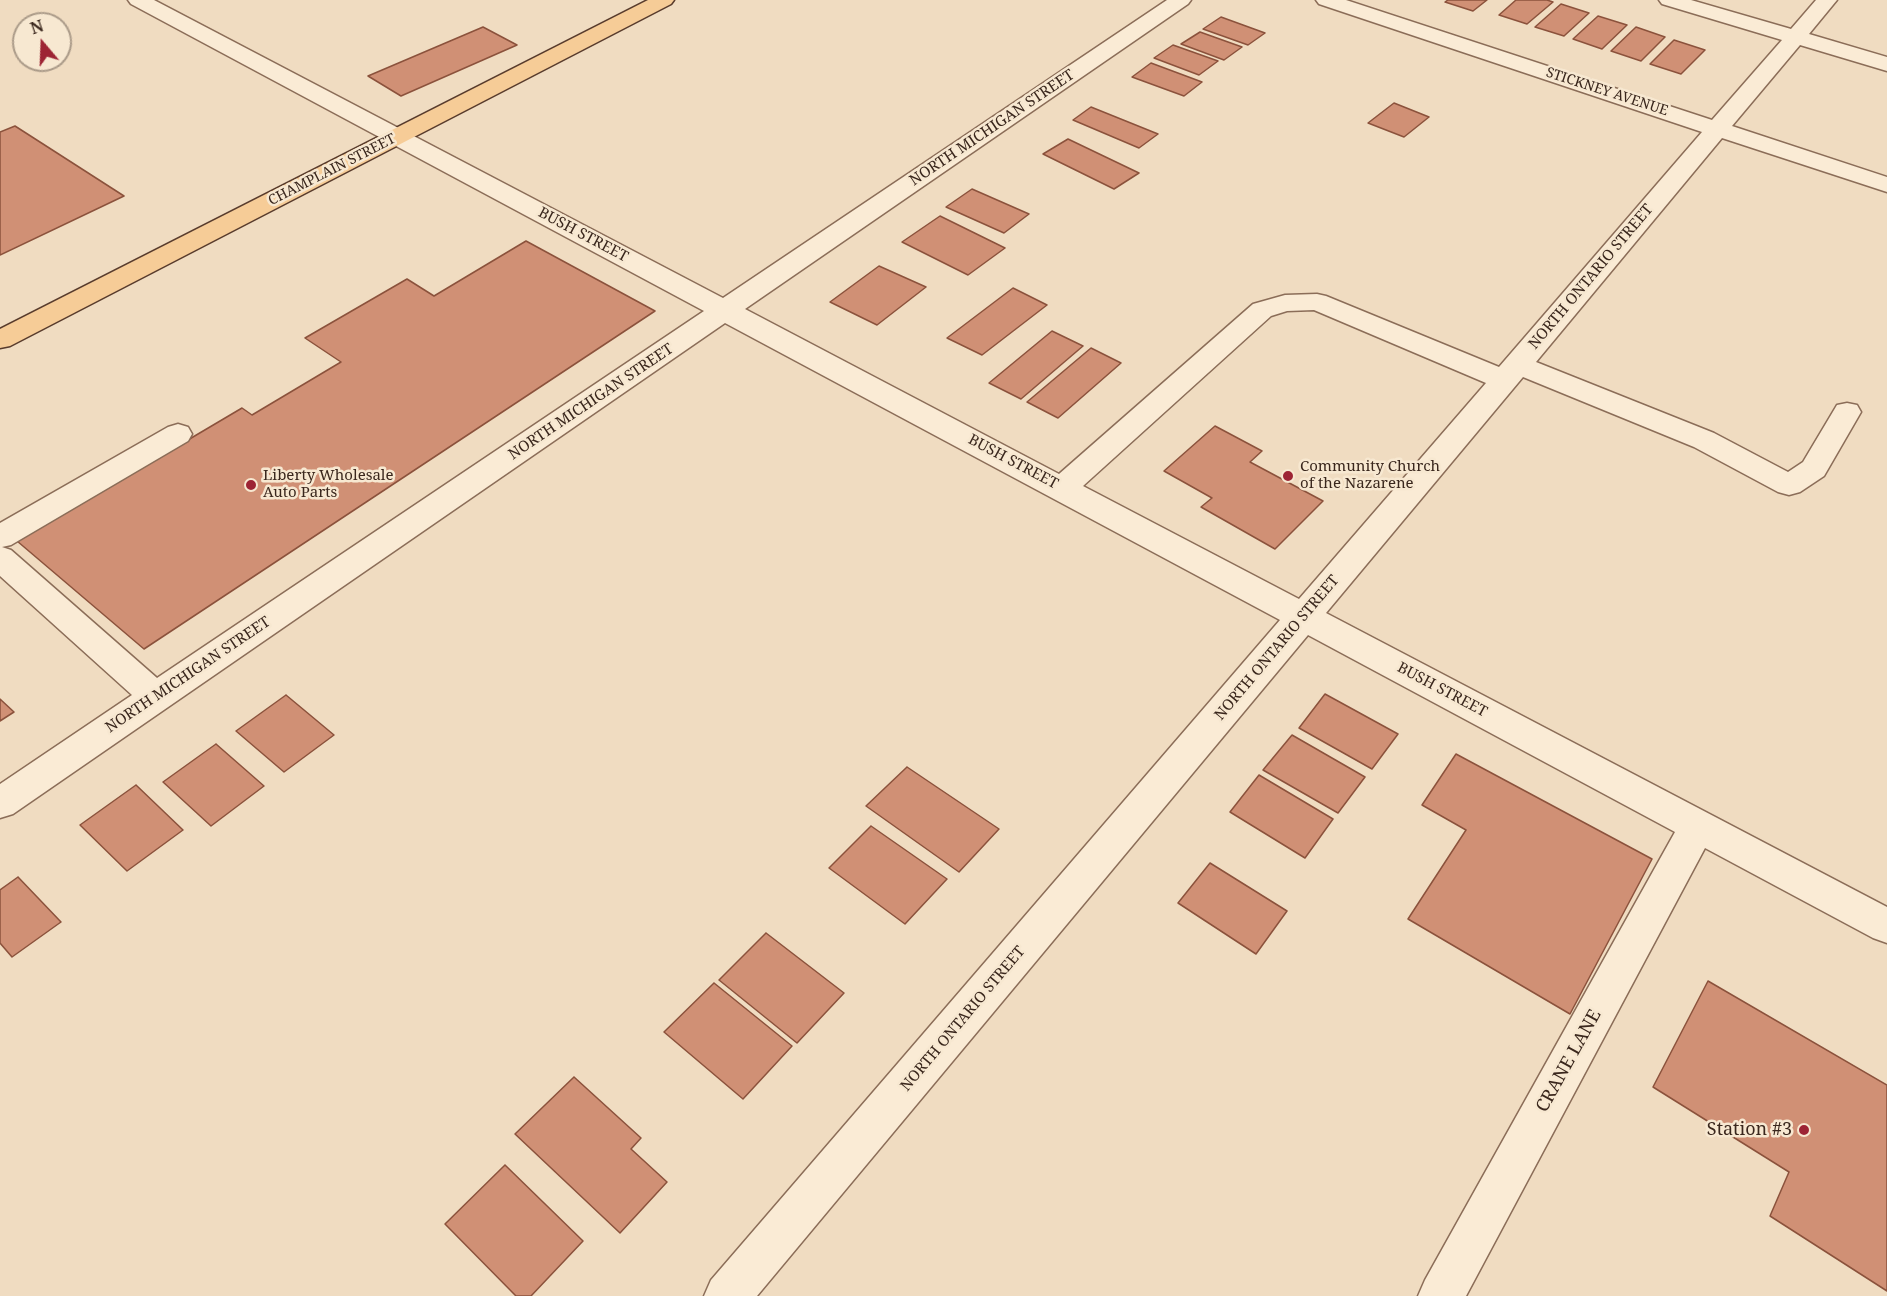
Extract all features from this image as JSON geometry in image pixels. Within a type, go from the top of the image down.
[{"type":"main road","name":"CHAMPLAIN STREET","points":[[0,340],[664,0]]},
{"type":"street","name":"BUSH STREET","points":[[138,0],[1887,926]]},
{"type":"street","name":"NORTH MICHIGAN STREET","points":[[0,803],[1181,0]]},
{"type":"street","name":"STICKNEY AVENUE","points":[[1326,0],[1887,185]]},
{"type":"street","points":[[1669,0],[1887,64]]},
{"type":"street","name":"NORTH ONTARIO STREET","points":[[728,1296],[1827,0]]},
{"type":"street","points":[[1062,488],[1262,310],[1285,303],[1317,302],[1704,440],[1789,485],[1814,469],[1847,412]]},
{"type":"street","points":[[0,537],[178,434]]},
{"type":"street","points":[[0,558],[156,697]]},
{"type":"street","name":"CRANE LANE","points":[[1441,1296],[1698,825]]},
{"type":"building","points":[[1448,0],[1487,0],[1473,11],[1445,2]]},
{"type":"building","points":[[1516,0],[1553,2],[1527,24],[1499,15]]},
{"type":"building","points":[[1561,4],[1589,13],[1564,36],[1535,27]]},
{"type":"building","points":[[1598,16],[1627,25],[1602,49],[1573,39]]},
{"type":"building","points":[[1221,17],[1265,33],[1248,45],[1203,29]]},
{"type":"building","points":[[483,27],[517,45],[401,96],[368,76]]},
{"type":"building","points":[[1636,27],[1665,37],[1641,61],[1611,51]]},
{"type":"building","points":[[1200,32],[1242,47],[1224,60],[1181,44]]},
{"type":"building","points":[[1674,40],[1705,50],[1681,74],[1650,64]]},
{"type":"building","points":[[1173,45],[1218,61],[1199,75],[1154,58]]},
{"type":"building","points":[[1151,63],[1202,82],[1184,96],[1132,77]]},
{"type":"building","points":[[1394,103],[1429,117],[1404,137],[1368,123]]},
{"type":"building","points":[[1091,107],[1158,134],[1139,148],[1073,120]]},
{"type":"building","points":[[15,126],[124,196],[0,255],[0,132]]},
{"type":"building","points":[[1068,139],[1139,173],[1114,189],[1043,154]]},
{"type":"building","points":[[972,189],[1029,214],[1004,233],[946,207]]},
{"type":"building","points":[[940,216],[1005,248],[968,275],[902,242]]},
{"type":"building","name":"Liberty Wholesale Auto Parts","points":[[526,241],[655,311],[144,649],[17,541],[242,408],[252,415],[341,362],[305,338],[407,279],[434,296]]},
{"type":"building","points":[[879,266],[926,287],[877,325],[830,302]]},
{"type":"building","points":[[1013,288],[1047,305],[982,355],[947,338]]},
{"type":"building","points":[[1052,331],[1083,346],[1021,399],[989,383]]},
{"type":"building","points":[[1091,348],[1121,363],[1058,418],[1027,402]]},
{"type":"building","points":[[1215,426],[1262,451],[1250,462],[1323,501],[1275,549],[1201,507],[1212,498],[1164,471]]},
{"type":"building","points":[[1325,694],[1398,734],[1372,769],[1299,728]]},
{"type":"building","points":[[286,695],[334,735],[284,772],[236,731]]},
{"type":"building","points":[[0,699],[14,712],[0,721]]},
{"type":"building","points":[[1292,735],[1365,777],[1338,813],[1263,770]]},
{"type":"building","points":[[216,744],[264,786],[211,826],[163,782]]},
{"type":"building","points":[[1456,754],[1652,859],[1570,1014],[1408,919],[1466,830],[1422,805]]},
{"type":"building","points":[[907,767],[999,829],[959,872],[866,806]]},
{"type":"building","points":[[1259,775],[1333,819],[1305,858],[1230,812]]},
{"type":"building","points":[[136,785],[183,830],[127,871],[80,825]]},
{"type":"building","points":[[871,826],[947,879],[905,924],[829,868]]},
{"type":"building","points":[[1210,863],[1287,911],[1256,954],[1178,903]]},
{"type":"building","points":[[18,877],[61,922],[12,957],[0,943],[0,890]]},
{"type":"building","points":[[766,933],[844,993],[797,1043],[719,980]]},
{"type":"building","name":"Station #3","points":[[1708,981],[1887,1085],[1887,1291],[1770,1216],[1789,1172],[1653,1087]]},
{"type":"building","points":[[714,983],[792,1046],[743,1099],[664,1032]]},
{"type":"building","points":[[574,1077],[641,1138],[631,1149],[667,1182],[620,1233],[515,1134]]},
{"type":"building","points":[[505,1165],[583,1241],[531,1296],[516,1296],[445,1224]]},
{"type":"place","name":"Community Church of the Nazarene","points":[[1288,476]]},
{"type":"place","name":"Liberty Wholesale Auto Parts","points":[[251,485]]},
{"type":"place","name":"Station #3","points":[[1804,1130]]}]
